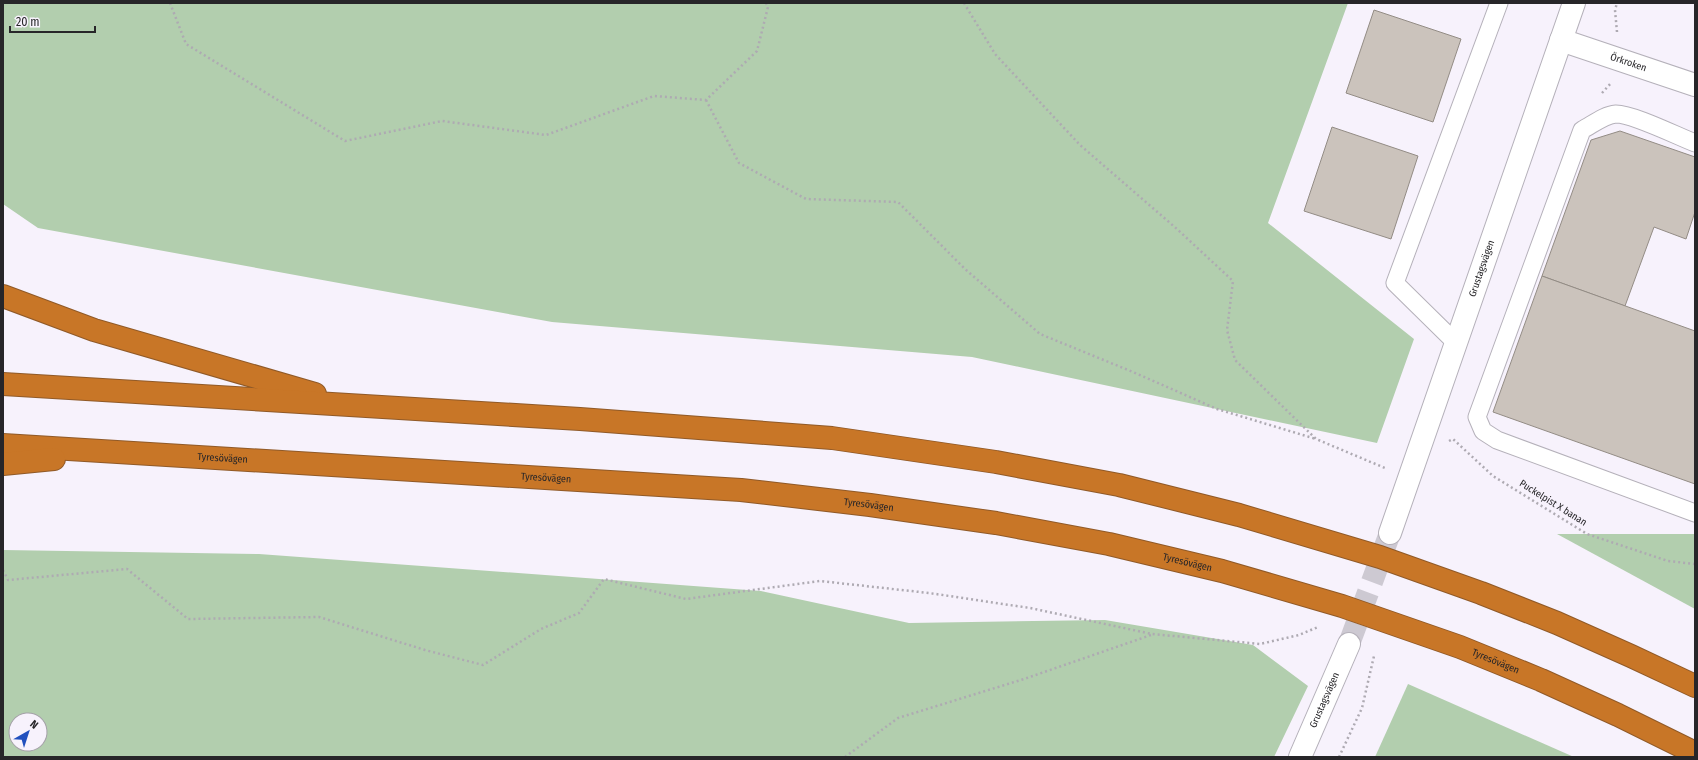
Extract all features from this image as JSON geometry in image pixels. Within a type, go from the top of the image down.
[{"type":"highway","points":[[3,296],[94,330],[355,406]]},
{"type":"highway","points":[[3,384],[580,419],[832,438],[996,462],[1119,486],[1239,515],[1380,557],[1481,593],[1557,623],[1695,686]]},
{"type":"highway","name":"Tyresövägen","points":[[3,445],[741,490],[910,510],[996,523],[1110,544],[1222,572],[1342,606],[1460,647],[1569,693],[1695,752]]},
{"type":"highway","points":[[3,464],[123,452]]},
{"type":"street","name":"Grustagsvägen","points":[[1390,533],[1574,3]]},
{"type":"street","name":"Örkroken","points":[[1561,40],[1695,85]]},
{"type":"street","name":"Grustagsvägen","points":[[1300,757],[1349,644]]},
{"type":"lane","points":[[1456,343],[1395,283],[1499,3]]},
{"type":"lane","points":[[1695,143],[1628,116],[1615,114],[1603,118],[1582,130],[1476,418],[1483,431],[1496,440],[1695,514]]},
{"type":"path","points":[[170,3],[186,44],[345,141],[442,121],[546,135],[654,96],[706,100],[757,51],[768,7],[766,3]]},
{"type":"path","points":[[964,3],[995,54],[1080,145],[1177,229],[1233,281],[1227,330],[1235,360],[1316,439]]},
{"type":"path","points":[[706,100],[739,163],[806,199],[898,202],[965,269],[1040,334],[1133,372],[1217,409],[1316,439],[1409,478]]},
{"type":"path","name":"Puckelpist X banan","points":[[1418,452],[1453,439],[1493,476],[1587,534],[1668,561],[1695,564]]},
{"type":"path","points":[[3,570],[8,580],[127,569],[188,619],[319,617],[425,650],[483,665],[541,629],[579,613],[604,579],[686,599],[820,581],[930,593],[1030,608],[1152,634],[1260,644],[1299,635],[1316,628]]},
{"type":"path","points":[[845,757],[898,718],[1024,679],[1152,634]]},
{"type":"path","points":[[1339,757],[1362,708],[1374,656]]},
{"type":"green space","points":[[3,3],[1348,3],[1268,223],[1414,339],[1377,443],[972,357],[552,322],[38,228],[3,204]]},
{"type":"green space","points":[[1557,534],[1695,534],[1695,609]]},
{"type":"green space","points":[[3,550],[259,554],[761,591],[909,623],[1105,620],[1253,645],[1308,686],[1274,757],[3,757]]},
{"type":"green space","points":[[1408,684],[1574,757],[1375,757]]},
{"type":"building","points":[[1374,10],[1461,39],[1433,122],[1346,93]]},
{"type":"building","points":[[1332,127],[1418,156],[1391,239],[1304,211]]},
{"type":"building","points":[[1620,131],[1695,157],[1695,212],[1686,239],[1654,227],[1625,306],[1542,276],[1591,140]]},
{"type":"building","points":[[1542,276],[1695,331],[1695,484],[1493,412]]},
{"type":"tunnel","points":[[1349,644],[1390,533]]}]
